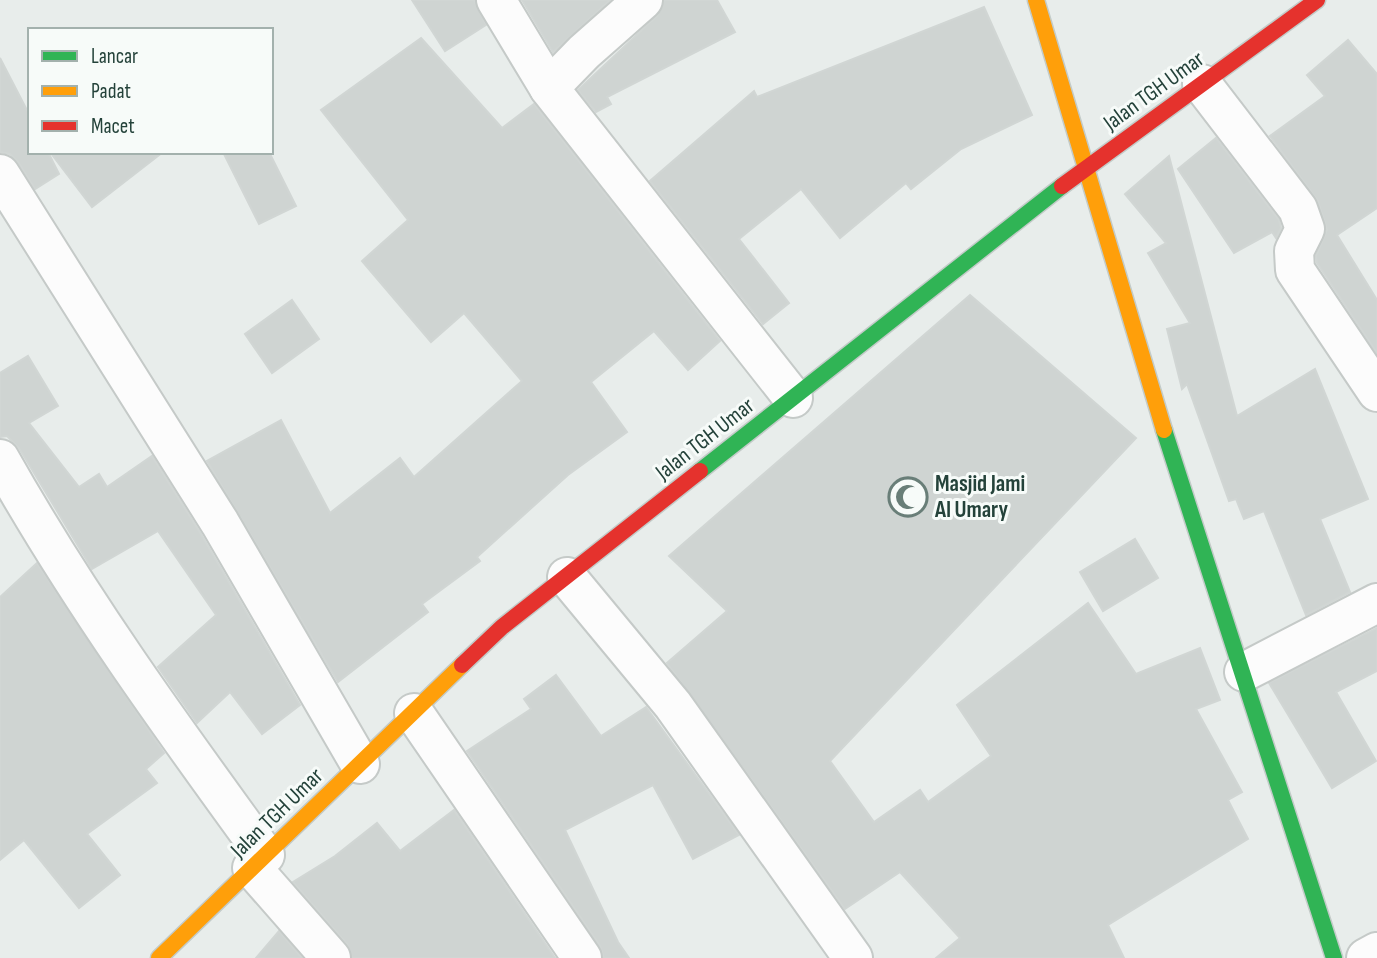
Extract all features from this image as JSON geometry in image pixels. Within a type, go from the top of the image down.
[{"type":"main road","points":[[1035,0],[1064,86],[1084,169],[1144,367],[1334,958]]},
{"type":"main road","name":"Jalan TGH Umar","points":[[159,958],[502,627],[1084,169],[1317,0]]},
{"type":"street","points":[[496,0],[549,88],[793,398]]},
{"type":"street","points":[[549,88],[584,52],[643,0]]},
{"type":"street","points":[[1202,84],[1298,209],[1305,229],[1294,251],[1295,270],[1377,392]]},
{"type":"street","points":[[0,174],[220,523],[360,764]]},
{"type":"street","points":[[0,458],[86,603],[258,862],[331,958]]},
{"type":"street","points":[[567,577],[673,705],[853,958]]},
{"type":"street","points":[[1244,672],[1377,603]]},
{"type":"street","points":[[414,713],[582,958]]},
{"type":"street","points":[[1366,958],[1377,952]]},
{"type":"building","points":[[412,0],[474,0],[486,25],[445,51]]},
{"type":"building","points":[[522,0],[610,0],[553,52]]},
{"type":"building","points":[[664,0],[717,0],[735,32],[607,97],[611,104],[596,112],[578,90],[657,16]]},
{"type":"building","points":[[984,7],[1032,115],[961,149],[911,189],[906,183],[840,238],[801,189],[739,239],[789,303],[763,324],[650,181],[754,91],[757,97]]},
{"type":"building","points":[[421,38],[502,128],[534,104],[720,341],[688,370],[654,331],[591,382],[627,432],[568,475],[477,557],[480,561],[422,604],[428,612],[338,682],[207,461],[281,420],[330,513],[400,458],[414,477],[522,381],[464,313],[431,342],[362,261],[408,220],[321,110]]},
{"type":"building","points":[[1348,40],[1377,74],[1377,208],[1337,235],[1377,300],[1377,353],[1317,263],[1316,256],[1327,230],[1318,201],[1270,136],[1325,96],[1307,75]]},
{"type":"building","points":[[0,58],[28,112],[28,154],[49,154],[59,174],[35,189],[18,162],[10,154],[0,152]]},
{"type":"building","points":[[1216,138],[1279,220],[1281,228],[1276,238],[1272,232],[1234,253],[1178,169]]},
{"type":"building","points":[[52,154],[160,154],[92,207]]},
{"type":"building","points":[[224,154],[270,154],[296,206],[259,224]]},
{"type":"building","points":[[1169,156],[1237,416],[1315,369],[1368,499],[1320,519],[1350,592],[1306,615],[1264,511],[1244,519],[1236,499],[1229,501],[1187,384],[1182,389],[1167,329],[1190,323],[1148,253],[1166,243],[1125,194]]},
{"type":"building","points":[[970,295],[1136,438],[830,761],[874,822],[920,790],[928,802],[991,756],[957,705],[1088,603],[1136,674],[1200,648],[1220,700],[1196,709],[1242,792],[1228,800],[1248,839],[1108,925],[1124,958],[936,958],[960,938],[900,872],[845,909],[667,663],[727,611],[669,556]]},
{"type":"building","points":[[292,300],[319,339],[272,373],[245,334]]},
{"type":"building","points":[[28,356],[58,406],[29,423],[79,487],[99,474],[107,487],[152,456],[201,534],[300,705],[262,734],[230,692],[197,723],[158,667],[216,615],[158,531],[92,569],[19,448],[7,436],[0,437],[0,373]]},
{"type":"building","points":[[1135,539],[1158,578],[1103,611],[1080,572]]},
{"type":"building","points":[[37,563],[164,753],[146,769],[157,783],[87,834],[120,875],[79,908],[24,840],[0,860],[0,597]]},
{"type":"building","points":[[1377,628],[1377,671],[1336,692],[1376,761],[1332,788],[1269,683]]},
{"type":"building","points":[[556,675],[601,736],[646,707],[739,835],[693,859],[653,785],[565,830],[618,942],[629,958],[604,958],[600,946],[467,751],[531,709],[524,699]]},
{"type":"building","points":[[454,810],[555,958],[352,958],[347,944],[293,882],[335,856],[377,823],[400,851]]},
{"type":"building","points":[[279,931],[302,958],[256,958]]},
{"type":"traffic: fast","points":[[700,471],[1062,186]]},
{"type":"traffic: fast","points":[[1164,430],[1334,958]]},
{"type":"traffic: slow","points":[[1036,0],[1164,430]]},
{"type":"traffic: slow","points":[[159,958],[462,665]]},
{"type":"traffic: jam","points":[[1062,186],[1317,0]]},
{"type":"traffic: jam","points":[[462,665],[502,627],[700,471]]},
{"type":"place","name":"Masjid Jami Al Umary","points":[[908,497]]}]
